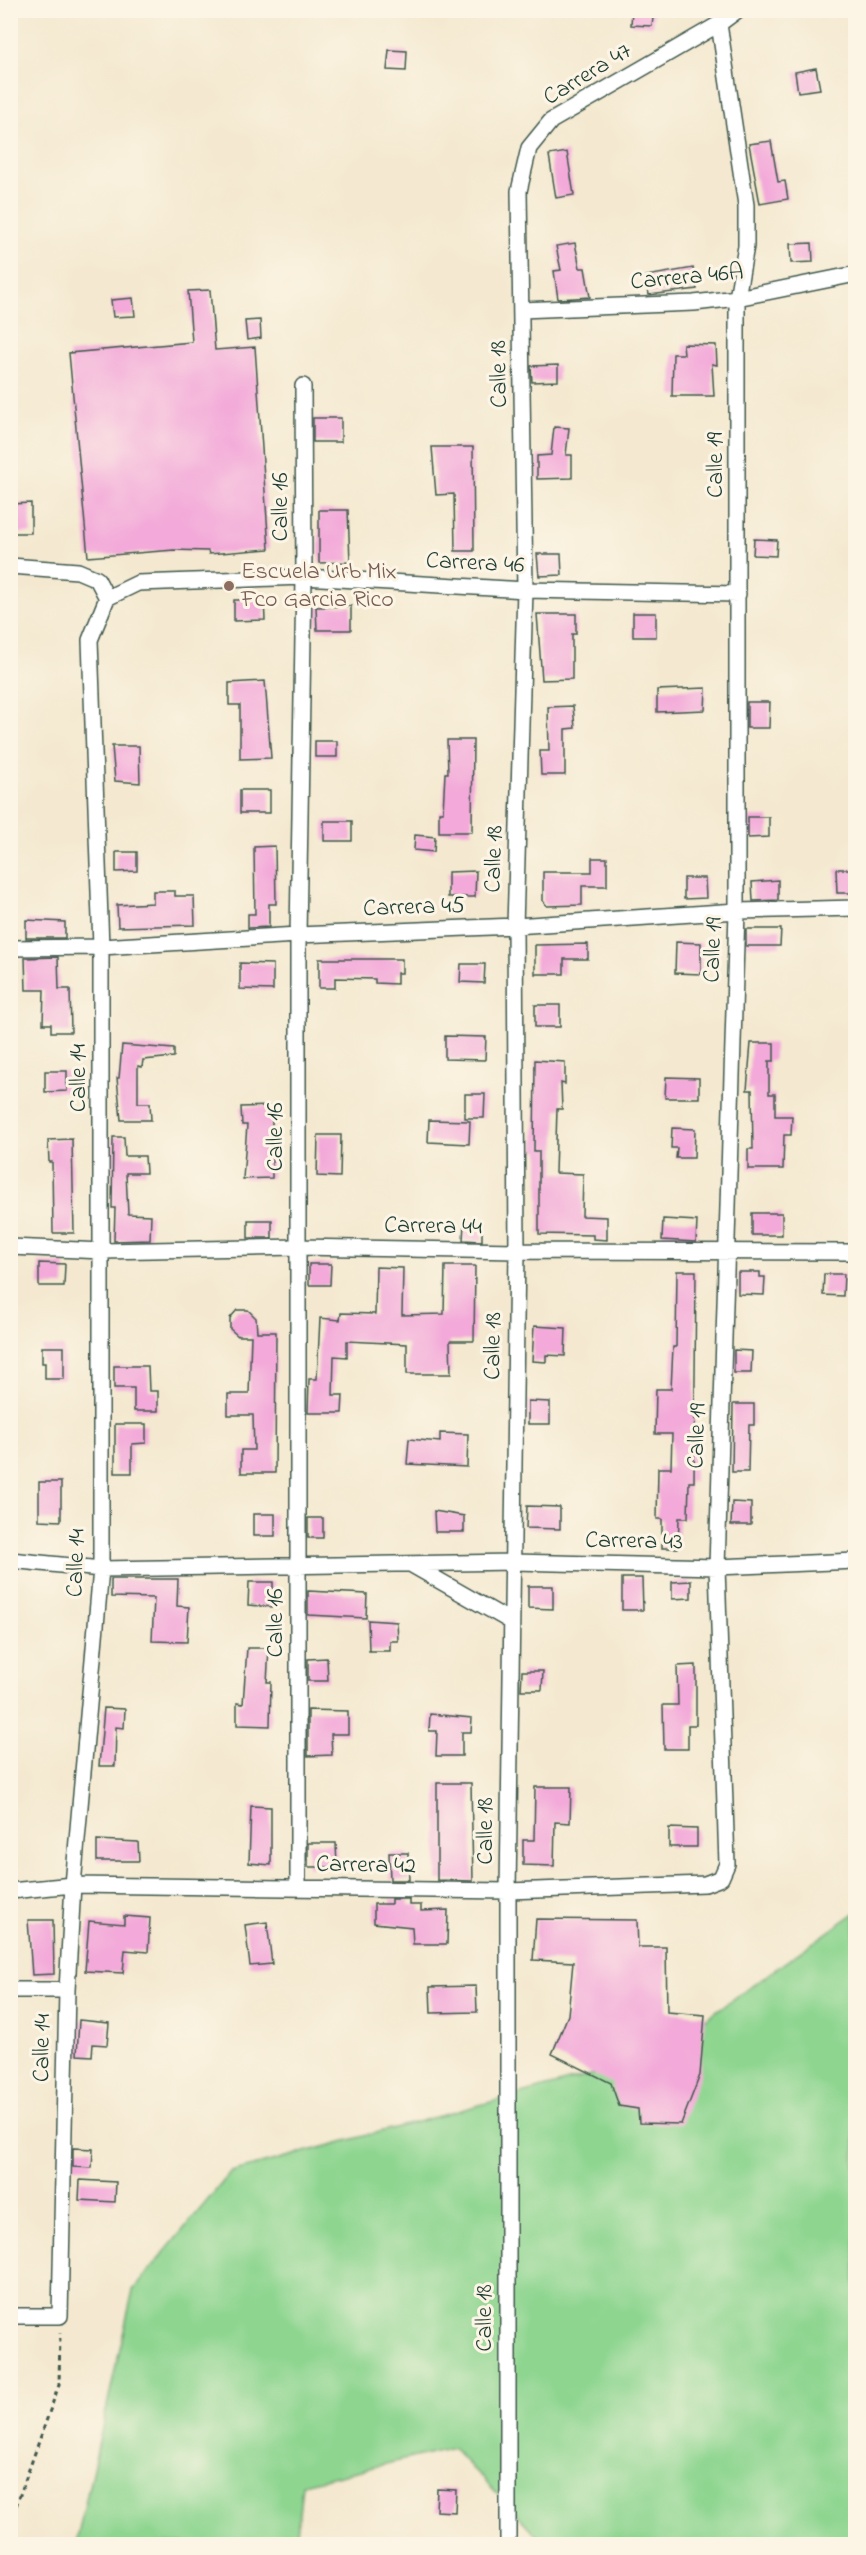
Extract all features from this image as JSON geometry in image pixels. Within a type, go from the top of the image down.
[{"type":"street","name":"Carrera 47","points":[[529,148],[551,121],[719,24],[738,10]]},
{"type":"street","name":"Calle 19","points":[[719,24],[746,205],[746,246],[737,298],[737,910],[717,1567],[727,1864],[721,1878]]},
{"type":"street","name":"Calle 18","points":[[507,2544],[510,1621],[514,1562],[517,1251],[515,926],[525,590],[519,190],[529,148]]},
{"type":"street","name":"Carrera 46A","points":[[521,310],[694,303],[737,298],[855,274]]},
{"type":"street","name":"Calle 16","points":[[298,1887],[298,935],[304,577],[303,386]]},
{"type":"street","points":[[10,566],[78,571],[97,579],[107,598]]},
{"type":"street","name":"Carrera 46","points":[[107,598],[138,584],[304,577],[525,590],[738,594]]},
{"type":"street","name":"Calle 14","points":[[60,2316],[67,1989],[73,1885],[101,1569],[102,947],[90,640],[107,598]]},
{"type":"street","name":"Carrera 45","points":[[10,948],[102,947],[298,935],[515,926],[737,910],[855,908]]},
{"type":"street","name":"Carrera 44","points":[[10,1247],[103,1251],[299,1247],[517,1251],[855,1252]]},
{"type":"street","name":"Carrera 43","points":[[10,1560],[101,1569],[514,1562],[717,1567],[855,1561]]},
{"type":"street","points":[[412,1565],[510,1621]]},
{"type":"street","name":"Carrera 42","points":[[10,1891],[73,1885],[508,1891],[705,1884],[721,1878]]},
{"type":"street","points":[[10,1990],[67,1989]]},
{"type":"street","points":[[10,2316],[60,2316]]},
{"type":"path","points":[[10,2523],[59,2385],[60,2316]]},
{"type":"green space","points":[[855,1913],[855,2544],[545,2544],[453,2448],[302,2484],[296,2544],[76,2544],[133,2290],[231,2172],[647,2060]]},
{"type":"building","points":[[632,10],[654,10],[652,26],[631,25]]},
{"type":"building","points":[[389,50],[407,51],[406,71],[387,70]]},
{"type":"building","points":[[816,68],[820,89],[798,92],[795,72]]},
{"type":"building","points":[[771,141],[778,182],[785,181],[788,199],[760,204],[749,144]]},
{"type":"building","points":[[567,152],[574,195],[556,198],[549,155]]},
{"type":"building","points":[[575,243],[580,268],[585,268],[590,297],[558,299],[554,271],[561,270],[556,246]]},
{"type":"building","points":[[812,243],[813,262],[791,263],[790,244]]},
{"type":"building","points":[[693,268],[697,289],[649,295],[646,276]]},
{"type":"building","points":[[210,290],[215,350],[255,347],[269,549],[209,554],[208,551],[174,550],[88,557],[69,353],[192,342],[188,291]]},
{"type":"building","points":[[133,298],[135,316],[113,317],[111,300]]},
{"type":"building","points":[[260,320],[261,338],[247,340],[245,321]]},
{"type":"building","points":[[683,344],[716,345],[717,365],[712,364],[714,396],[672,396],[673,354],[684,354]]},
{"type":"building","points":[[558,365],[558,381],[532,382],[531,366]]},
{"type":"building","points":[[313,418],[341,418],[341,442],[313,442]]},
{"type":"building","points":[[554,427],[569,428],[566,455],[572,455],[572,478],[537,479],[537,456],[551,455]]},
{"type":"building","points":[[432,447],[473,447],[474,551],[455,551],[454,494],[436,495]]},
{"type":"building","points":[[31,503],[31,533],[11,533],[11,504]]},
{"type":"building","points":[[319,510],[348,510],[350,562],[319,563]]},
{"type":"building","points":[[754,539],[777,540],[776,556],[753,555]]},
{"type":"building","points":[[537,554],[561,554],[562,575],[539,576]]},
{"type":"building","points":[[234,600],[264,600],[265,620],[234,621]]},
{"type":"building","points":[[351,606],[351,630],[317,630],[316,607]]},
{"type":"building","points":[[633,613],[656,613],[656,637],[633,637]]},
{"type":"building","points":[[537,614],[576,614],[576,634],[572,634],[572,679],[542,680]]},
{"type":"building","points":[[265,681],[271,758],[240,759],[240,705],[229,705],[229,683]]},
{"type":"building","points":[[706,688],[705,710],[657,712],[657,690]]},
{"type":"building","points":[[747,702],[770,702],[769,728],[747,728]]},
{"type":"building","points":[[573,706],[575,728],[565,729],[565,775],[541,775],[540,751],[549,751],[548,707]]},
{"type":"building","points":[[447,740],[473,740],[472,832],[439,832],[439,812],[443,812],[445,773],[448,773]]},
{"type":"building","points":[[315,741],[337,741],[337,757],[315,757]]},
{"type":"building","points":[[112,746],[139,746],[140,783],[115,781]]},
{"type":"building","points":[[240,790],[270,790],[270,813],[240,813]]},
{"type":"building","points":[[748,817],[769,817],[769,837],[748,838]]},
{"type":"building","points":[[324,821],[352,821],[352,841],[324,841]]},
{"type":"building","points":[[415,835],[435,837],[434,852],[414,850]]},
{"type":"building","points":[[275,846],[276,904],[269,904],[269,927],[248,928],[248,914],[255,914],[254,847]]},
{"type":"building","points":[[116,852],[137,852],[137,871],[116,872]]},
{"type":"building","points":[[592,858],[607,858],[607,886],[582,886],[582,905],[547,906],[543,901],[543,872],[592,872]]},
{"type":"building","points":[[836,869],[855,869],[855,893],[837,893]]},
{"type":"building","points":[[476,871],[475,897],[448,897],[448,872]]},
{"type":"building","points":[[684,878],[705,878],[706,898],[684,899]]},
{"type":"building","points":[[778,880],[778,900],[753,901],[752,882]]},
{"type":"building","points":[[153,891],[175,891],[175,896],[194,896],[195,925],[118,927],[117,905],[153,903]]},
{"type":"building","points":[[26,920],[65,922],[65,938],[26,938]]},
{"type":"building","points":[[746,929],[781,929],[780,946],[746,946]]},
{"type":"building","points":[[676,942],[701,943],[701,974],[675,973]]},
{"type":"building","points":[[588,944],[588,959],[564,959],[564,974],[535,974],[535,945]]},
{"type":"building","points":[[58,957],[59,989],[70,989],[71,1032],[51,1032],[51,1024],[43,1024],[44,990],[26,990],[25,958]]},
{"type":"building","points":[[319,959],[402,959],[402,973],[397,973],[397,984],[375,983],[375,979],[335,978],[335,988],[319,988]]},
{"type":"building","points":[[240,963],[273,964],[273,990],[240,989]]},
{"type":"building","points":[[461,964],[485,964],[484,983],[460,982]]},
{"type":"building","points":[[535,1005],[560,1005],[560,1027],[535,1027]]},
{"type":"building","points":[[445,1036],[486,1037],[485,1060],[445,1059]]},
{"type":"building","points":[[751,1043],[774,1043],[774,1061],[769,1061],[769,1094],[775,1094],[775,1116],[792,1116],[791,1135],[784,1135],[783,1169],[748,1169],[748,1149],[753,1149],[752,1090],[747,1090]]},
{"type":"building","points":[[122,1045],[174,1049],[174,1057],[143,1060],[142,1067],[138,1066],[138,1103],[150,1103],[151,1120],[121,1120],[117,1078],[119,1078]]},
{"type":"building","points":[[535,1060],[565,1062],[565,1084],[561,1083],[562,1109],[557,1109],[555,1173],[583,1174],[582,1216],[607,1217],[607,1240],[593,1239],[593,1235],[539,1234],[539,1151],[534,1151]]},
{"type":"building","points":[[45,1071],[67,1071],[67,1091],[45,1092]]},
{"type":"building","points":[[666,1077],[699,1078],[699,1098],[665,1098]]},
{"type":"building","points":[[465,1094],[485,1094],[484,1118],[465,1118]]},
{"type":"building","points":[[272,1106],[272,1178],[243,1179],[247,1125],[242,1125],[241,1107]]},
{"type":"building","points":[[429,1120],[470,1121],[469,1144],[428,1142]]},
{"type":"building","points":[[672,1128],[695,1129],[694,1158],[676,1158],[677,1148],[671,1148]]},
{"type":"building","points":[[318,1135],[341,1135],[340,1177],[317,1176]]},
{"type":"building","points":[[113,1137],[124,1137],[125,1156],[145,1156],[146,1173],[126,1173],[128,1214],[151,1215],[150,1240],[114,1241]]},
{"type":"building","points":[[72,1139],[74,1233],[53,1233],[52,1162],[49,1162],[48,1140]]},
{"type":"building","points":[[752,1213],[782,1213],[782,1235],[752,1235]]},
{"type":"building","points":[[663,1219],[697,1221],[696,1242],[662,1240]]},
{"type":"building","points":[[248,1220],[272,1220],[272,1238],[248,1238]]},
{"type":"building","points":[[464,1224],[482,1224],[482,1241],[463,1240]]},
{"type":"building","points":[[39,1263],[65,1264],[64,1286],[39,1286]]},
{"type":"building","points":[[309,1264],[331,1264],[330,1285],[309,1285]]},
{"type":"building","points":[[445,1266],[475,1266],[474,1341],[450,1341],[451,1374],[407,1374],[407,1344],[347,1341],[347,1357],[334,1356],[333,1395],[343,1395],[342,1413],[308,1413],[309,1379],[317,1379],[320,1318],[340,1320],[341,1313],[375,1314],[376,1267],[403,1268],[402,1315],[444,1314]]},
{"type":"building","points":[[677,1271],[696,1271],[694,1482],[689,1482],[688,1518],[679,1518],[678,1548],[662,1548],[662,1519],[657,1519],[658,1468],[671,1468],[672,1434],[655,1434],[656,1389],[671,1389],[673,1347],[676,1347]]},
{"type":"building","points":[[738,1272],[760,1272],[760,1277],[765,1277],[764,1295],[738,1294]]},
{"type":"building","points":[[824,1274],[844,1274],[843,1296],[823,1295]]},
{"type":"building","points":[[237,1310],[248,1310],[256,1318],[257,1332],[276,1332],[275,1473],[241,1473],[241,1450],[254,1450],[253,1415],[228,1415],[228,1394],[249,1394],[251,1336],[238,1336],[230,1329],[230,1318]]},
{"type":"building","points":[[534,1326],[566,1328],[565,1356],[546,1355],[546,1362],[532,1361]]},
{"type":"building","points":[[42,1347],[64,1347],[64,1379],[45,1379]]},
{"type":"building","points":[[734,1350],[752,1351],[751,1373],[734,1373]]},
{"type":"building","points":[[114,1366],[148,1366],[149,1391],[158,1391],[158,1411],[134,1411],[134,1388],[114,1388]]},
{"type":"building","points":[[528,1401],[550,1402],[550,1424],[528,1424]]},
{"type":"building","points":[[733,1404],[754,1404],[754,1425],[749,1425],[748,1472],[732,1472]]},
{"type":"building","points":[[115,1424],[146,1424],[146,1443],[132,1444],[132,1473],[115,1473]]},
{"type":"building","points":[[440,1433],[468,1434],[467,1467],[407,1464],[409,1439],[440,1442]]},
{"type":"building","points":[[39,1482],[61,1482],[61,1521],[39,1520]]},
{"type":"building","points":[[732,1502],[751,1503],[751,1525],[731,1525]]},
{"type":"building","points":[[527,1506],[560,1507],[560,1529],[526,1528]]},
{"type":"building","points":[[434,1511],[464,1516],[464,1532],[435,1532]]},
{"type":"building","points":[[253,1514],[275,1514],[275,1536],[253,1536]]},
{"type":"building","points":[[308,1518],[323,1518],[323,1538],[308,1538]]},
{"type":"building","points":[[622,1578],[642,1578],[643,1610],[622,1610]]},
{"type":"building","points":[[111,1579],[178,1579],[177,1606],[189,1607],[187,1642],[152,1641],[154,1598],[111,1597]]},
{"type":"building","points":[[691,1581],[691,1598],[672,1599],[672,1582]]},
{"type":"building","points":[[249,1582],[273,1582],[273,1607],[248,1605]]},
{"type":"building","points":[[528,1586],[553,1586],[553,1609],[528,1608]]},
{"type":"building","points":[[308,1591],[367,1594],[366,1618],[308,1615]]},
{"type":"building","points":[[368,1620],[397,1622],[398,1641],[390,1641],[390,1651],[369,1651]]},
{"type":"building","points":[[247,1648],[269,1648],[267,1682],[271,1682],[270,1726],[237,1725],[237,1703],[243,1704]]},
{"type":"building","points":[[327,1658],[328,1681],[308,1681],[308,1659]]},
{"type":"building","points":[[696,1665],[696,1725],[688,1725],[688,1749],[664,1749],[663,1705],[678,1705],[677,1666]]},
{"type":"building","points":[[522,1671],[543,1671],[542,1690],[521,1690]]},
{"type":"building","points":[[104,1708],[125,1709],[124,1728],[116,1727],[115,1766],[99,1766]]},
{"type":"building","points":[[308,1710],[348,1711],[348,1734],[331,1734],[332,1755],[308,1756]]},
{"type":"building","points":[[430,1714],[472,1718],[471,1732],[462,1732],[462,1756],[436,1756],[437,1731],[429,1731]]},
{"type":"building","points":[[437,1783],[471,1783],[473,1881],[437,1880]]},
{"type":"building","points":[[535,1787],[571,1787],[570,1823],[555,1822],[554,1866],[523,1865],[523,1840],[534,1840]]},
{"type":"building","points":[[251,1806],[271,1807],[271,1865],[249,1863]]},
{"type":"building","points":[[669,1828],[697,1829],[697,1847],[669,1847]]},
{"type":"building","points":[[97,1840],[138,1842],[139,1861],[97,1861]]},
{"type":"building","points":[[308,1843],[336,1843],[337,1867],[308,1867]]},
{"type":"building","points":[[389,1853],[408,1853],[409,1880],[390,1880]]},
{"type":"building","points":[[391,1899],[409,1899],[409,1905],[421,1905],[421,1911],[448,1910],[447,1944],[413,1944],[412,1927],[374,1923],[374,1904],[391,1904]]},
{"type":"building","points":[[124,1916],[150,1918],[148,1952],[125,1950],[123,1973],[85,1971],[89,1921],[124,1924]]},
{"type":"building","points":[[536,1919],[637,1920],[638,1947],[666,1947],[667,2012],[705,2015],[700,2075],[681,2124],[639,2123],[638,2109],[619,2106],[611,2083],[552,2054],[568,2015],[573,1962],[533,1960]]},
{"type":"building","points":[[28,1920],[53,1920],[54,1974],[32,1975]]},
{"type":"building","points":[[267,1922],[272,1964],[250,1966],[245,1925]]},
{"type":"building","points":[[476,1986],[477,2012],[431,2013],[430,1987]]},
{"type":"building","points":[[79,2020],[109,2023],[107,2045],[93,2044],[92,2056],[77,2055]]},
{"type":"building","points":[[73,2148],[93,2149],[92,2168],[73,2167]]},
{"type":"building","points":[[80,2180],[116,2182],[115,2202],[79,2200]]},
{"type":"building","points":[[437,2489],[456,2490],[455,2512],[436,2511]]},
{"type":"place","name":"Escuela Urb Mix Fco Garcia Rico","points":[[229,586]]}]
